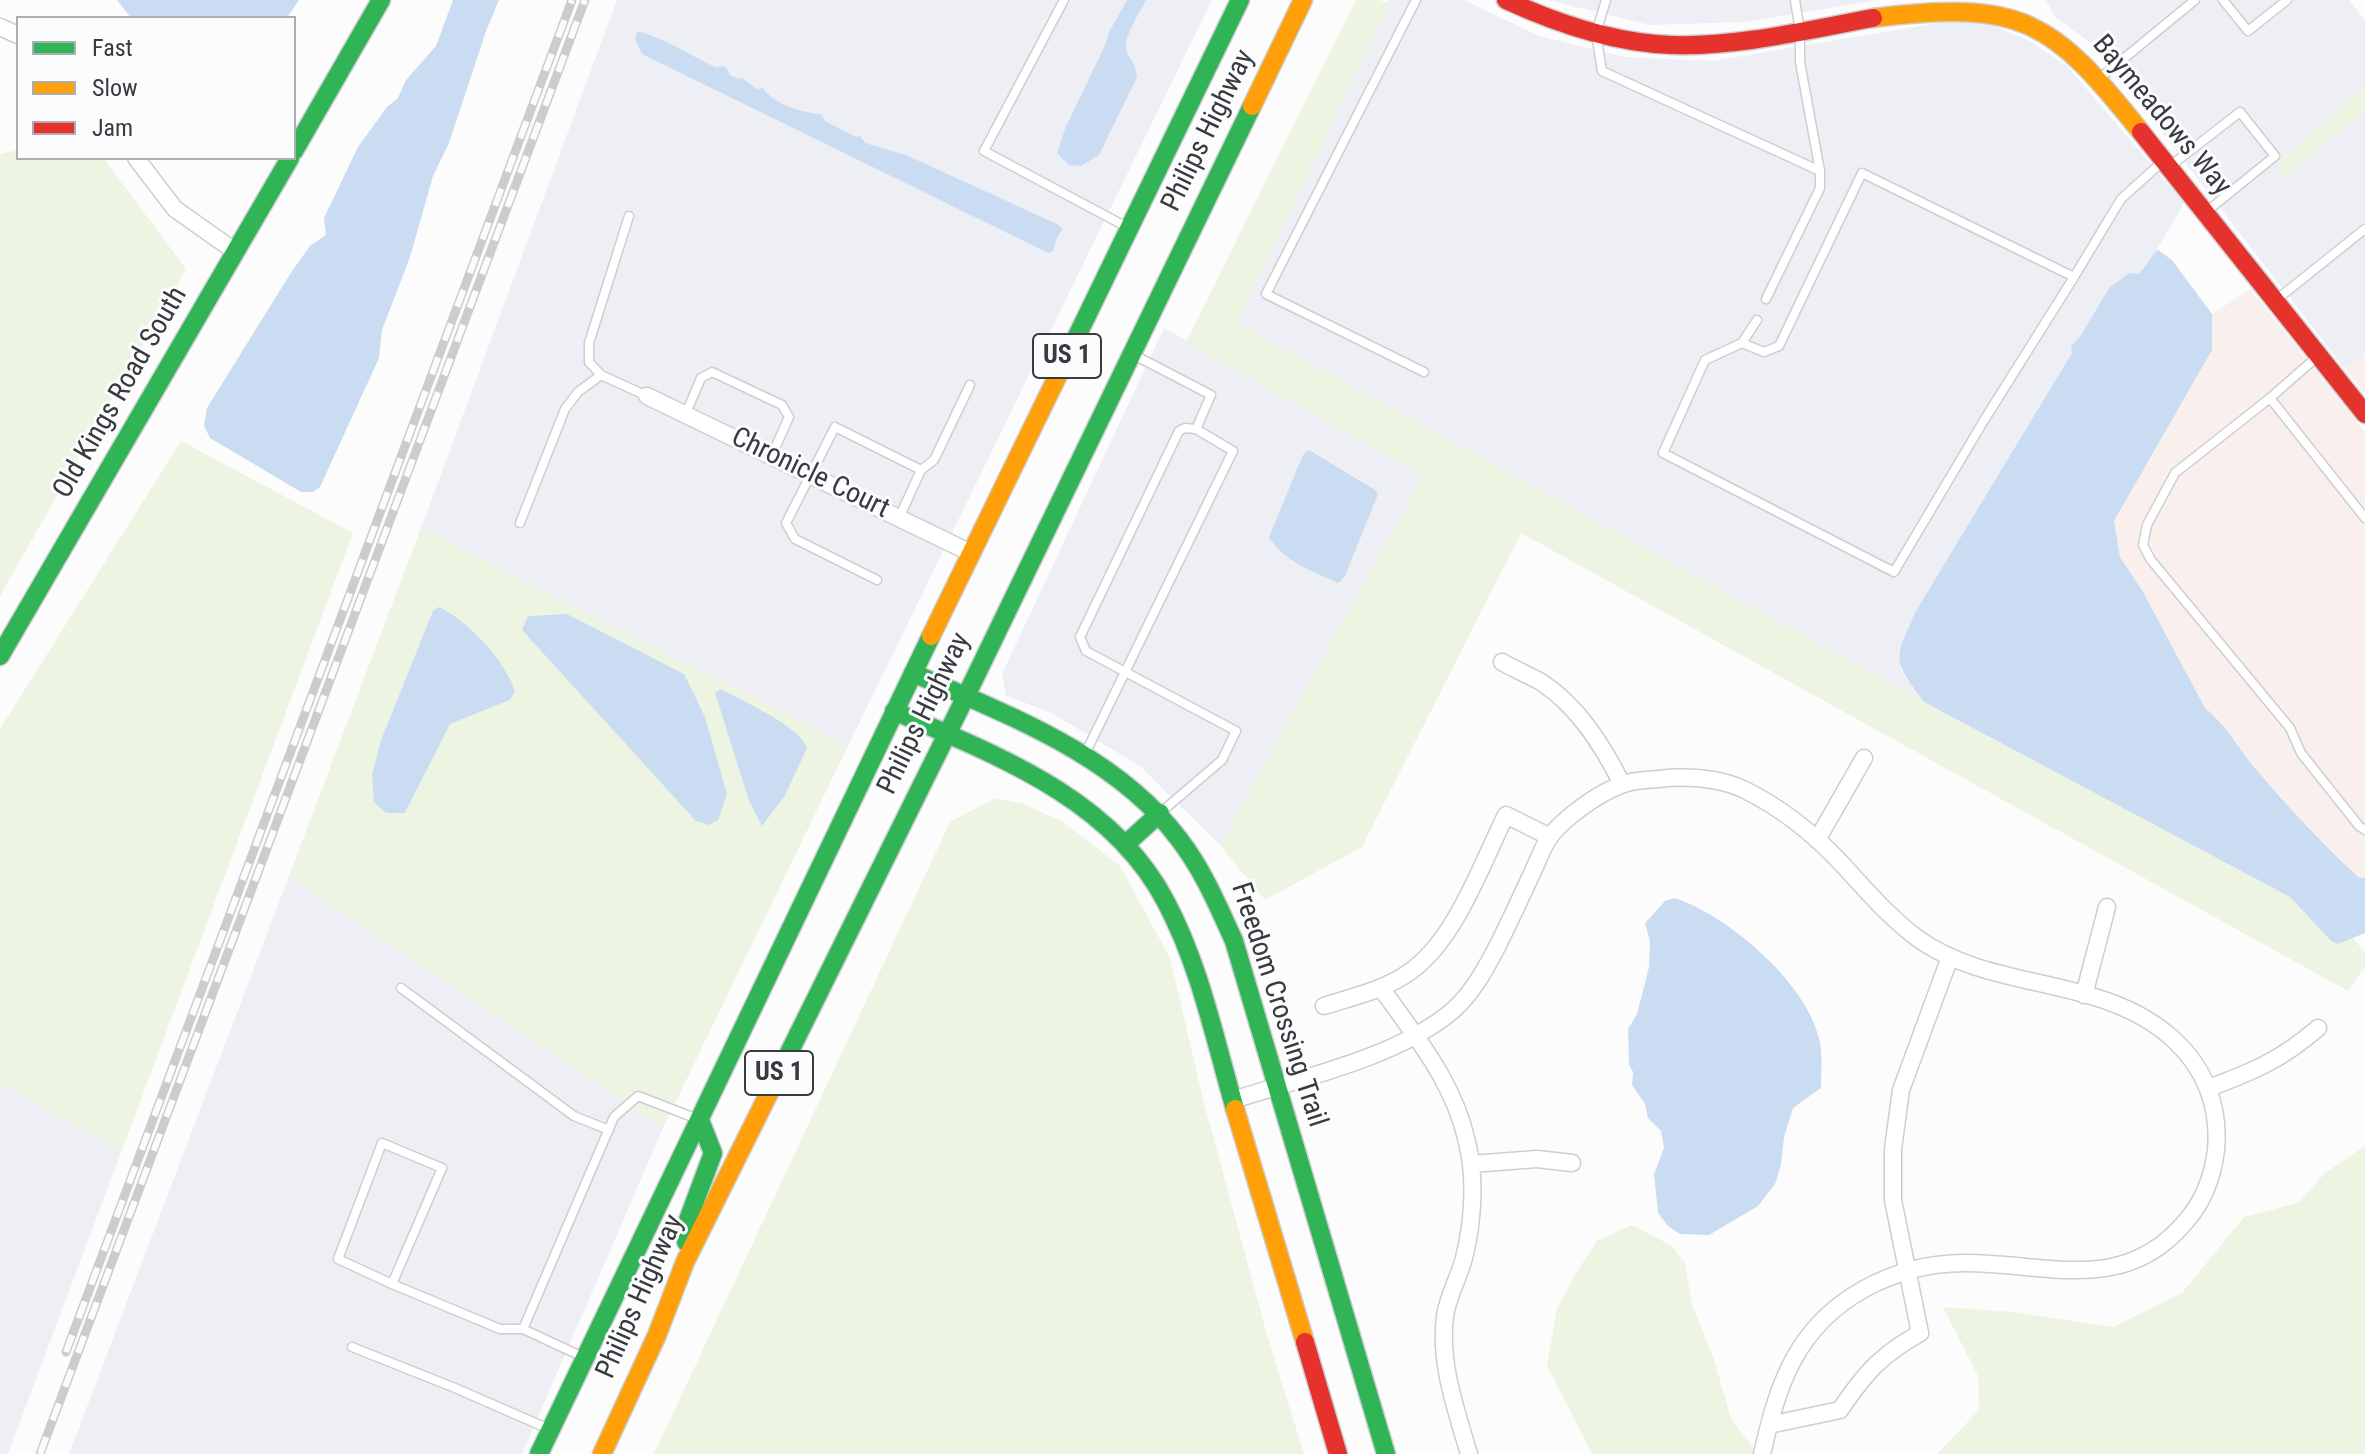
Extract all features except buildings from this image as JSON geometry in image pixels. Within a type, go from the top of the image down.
[{"type":"street","points":[[296,148],[381,0]]},
{"type":"street","name":"Philips Highway","points":[[539,1454],[894,711],[1240,0]]},
{"type":"street","name":"Philips Highway","points":[[602,1454],[657,1335],[685,1262],[966,696],[1303,0]]},
{"type":"street","name":"Baymeadows Way","points":[[1506,0],[1561,24],[1596,33],[1635,41],[1691,45],[1800,31],[1936,6],[2021,12],[2074,52],[2099,79],[2363,407]]},
{"type":"street","points":[[138,160],[175,209],[236,252]]},
{"type":"street","name":"Old Kings Road South","points":[[0,656],[289,160]]},
{"type":"street","name":"Chronicle Court","points":[[647,396],[971,553]]},
{"type":"street","points":[[1502,662],[1542,683],[1573,709],[1605,749],[1622,784]]},
{"type":"street","name":"Freedom Crossing Trail","points":[[913,673],[1085,754],[1122,780],[1160,813],[1196,861],[1222,909],[1386,1454]]},
{"type":"street","points":[[894,711],[947,734],[1082,805],[1127,843],[1149,871],[1179,925],[1338,1454]]},
{"type":"street","points":[[1817,840],[1864,758]]},
{"type":"street","points":[[1233,1100],[1396,1046],[1447,1016],[1484,972],[1550,837],[1579,811],[1622,784],[1672,777],[1707,779],[1739,787],[1772,805],[1817,840],[1884,912],[1920,940],[1950,957],[1986,972],[2117,1005],[2148,1020],[2172,1038],[2190,1058],[2209,1088],[2218,1134],[2214,1167],[2194,1212],[2172,1238],[2155,1250],[2108,1269],[2084,1272],[1963,1263],[1907,1270],[1863,1289],[1835,1309],[1812,1333],[1788,1367],[1774,1402],[1762,1454]]},
{"type":"street","points":[[1127,843],[1160,813]]},
{"type":"street","points":[[1324,1006],[1381,988],[1408,973],[1435,948],[1458,912],[1506,815],[1550,837]]},
{"type":"street","points":[[2084,995],[2107,907]]},
{"type":"street","points":[[1769,1425],[1840,1410],[1873,1366],[1892,1349],[1920,1333],[1917,1305],[1893,1200],[1893,1149],[1901,1090],[1950,957]]},
{"type":"street","points":[[1381,988],[1437,1064],[1467,1140],[1471,1164],[1471,1214],[1464,1257],[1446,1313],[1443,1343],[1447,1376],[1469,1454]]},
{"type":"street","points":[[2209,1088],[2263,1068],[2292,1051],[2318,1028]]},
{"type":"street","points":[[685,1262],[688,1220],[713,1153],[700,1120]]},
{"type":"street","points":[[1471,1164],[1537,1159],[1572,1163]]},
{"type":"lane","points":[[1064,0],[984,151],[1129,228]]},
{"type":"lane","points":[[1416,0],[1266,294],[1424,372]]},
{"type":"lane","points":[[1606,0],[1596,33],[1602,71],[1820,171]]},
{"type":"lane","points":[[1766,299],[1820,188],[1820,171],[1800,62],[1800,31],[1795,0]]},
{"type":"lane","points":[[2099,79],[2195,0]]},
{"type":"lane","points":[[2223,0],[2248,31],[2287,0]]},
{"type":"lane","points":[[1757,320],[1742,343],[1705,360],[1663,453],[1894,572],[2121,199],[2240,112],[2275,156],[2205,213]]},
{"type":"lane","points":[[1742,343],[1764,352],[1779,346],[1862,173],[2074,277]]},
{"type":"lane","points":[[629,216],[589,343],[589,362],[601,375],[647,396]]},
{"type":"lane","points":[[2275,301],[2365,229]]},
{"type":"lane","points":[[1132,354],[1211,395],[1196,429]]},
{"type":"lane","points":[[2319,356],[2175,473],[2147,525],[2143,545],[2151,560],[2290,728],[2301,753],[2365,830]]},
{"type":"lane","points":[[686,413],[701,378],[712,372],[782,405],[789,417],[772,455]]},
{"type":"lane","points":[[520,523],[565,409],[578,392],[601,375]]},
{"type":"lane","points":[[899,518],[921,470],[934,460],[970,385]]},
{"type":"lane","points":[[2270,398],[2365,518]]},
{"type":"lane","points":[[877,580],[795,539],[786,523],[835,427],[921,470]]},
{"type":"lane","points":[[1085,754],[1126,674],[1233,451],[1196,429],[1179,431],[1080,637],[1086,651],[1126,674],[1236,731],[1222,760],[1160,813]]},
{"type":"lane","points":[[401,988],[574,1116],[609,1130]]},
{"type":"lane","points":[[523,1329],[614,1117],[638,1096],[700,1120]]},
{"type":"lane","points":[[392,1284],[442,1168],[382,1143],[338,1259],[392,1284],[500,1329],[523,1329],[583,1357]]},
{"type":"lane","points":[[352,1347],[550,1430]]},
{"type":"shaded area","points":[[617,0],[1212,0],[848,746],[421,528]]},
{"type":"shaded area","points":[[1388,0],[1464,0],[1539,36],[1624,57],[1713,61],[1943,22],[1989,23],[2029,41],[2066,65],[2184,203],[2146,268],[2138,274],[2129,273],[2109,288],[2071,346],[2072,353],[1917,611],[1898,654],[1902,672],[1924,702],[1237,323]]},
{"type":"shaded area","points":[[1548,0],[1878,0],[1746,22],[1650,25]]},
{"type":"shaded area","points":[[2046,0],[2349,0],[2365,20],[2365,87],[2276,164],[2283,178],[2365,111],[2365,352],[2344,368],[2096,47],[2055,17]]},
{"type":"shaded area","points":[[2250,289],[2365,432],[2365,878],[2358,877],[2318,838],[2258,772],[2217,717],[2205,708],[2142,590],[2120,557],[2114,521],[2212,350],[2212,314]]},
{"type":"shaded area","points":[[1164,328],[1423,476],[1220,845],[1140,766],[1050,712],[1006,696],[1002,674]]},
{"type":"shaded area","points":[[2365,352],[2365,394],[2344,368]]},
{"type":"shaded area","points":[[289,876],[663,1128],[522,1454],[69,1454]]},
{"type":"shaded area","points":[[0,1084],[122,1150],[8,1454],[0,1454]]},
{"type":"green space","points":[[1356,0],[1380,0],[1389,4],[1237,323],[1924,702],[2290,897],[2331,941],[2338,944],[2352,938],[2365,952],[2365,967],[2348,991],[1521,533],[1362,847],[1265,900],[1220,845],[1423,476],[1186,342]]},
{"type":"green space","points":[[2365,87],[2365,111],[2283,178],[2276,164]]},
{"type":"green space","points":[[16,150],[16,160],[104,160],[186,269],[0,596],[0,154]]},
{"type":"green space","points":[[181,441],[353,533],[122,1150],[0,1084],[0,729]]},
{"type":"green space","points":[[421,528],[848,746],[663,1128],[289,876]],"holes":[[[433,612],[510,700],[450,724],[405,813],[372,774],[381,740]],[[721,689],[762,825],[749,801],[715,693]]]},
{"type":"green space","points":[[996,798],[1024,804],[1063,822],[1120,866],[1170,958],[1203,1099],[1267,1335],[1304,1454],[654,1454],[950,822]]},
{"type":"green space","points":[[2365,1146],[2365,1454],[1937,1454],[1979,1410],[1978,1376],[1943,1307],[2012,1312],[2113,1327],[2182,1293],[2244,1217],[2298,1203],[2325,1173]]},
{"type":"green space","points":[[1632,1225],[1672,1246],[1685,1263],[1692,1304],[1714,1360],[1731,1418],[1758,1454],[1592,1454],[1547,1365],[1557,1308],[1576,1273],[1597,1241]]},
{"type":"water","points":[[117,0],[299,0],[288,16],[129,16]]},
{"type":"water","points":[[453,0],[499,0],[449,143],[433,176],[410,257],[382,330],[379,358],[320,487],[313,492],[301,492],[210,438],[204,426],[207,408],[292,271],[310,246],[326,235],[324,218],[358,147],[387,107],[398,98],[406,80],[436,46]]},
{"type":"water","points":[[1127,0],[1146,0],[1126,43],[1137,77],[1099,155],[1081,166],[1069,165],[1057,153],[1065,129]]},
{"type":"water","points":[[638,31],[717,68],[726,67],[730,75],[742,78],[757,89],[763,88],[781,103],[797,110],[821,114],[825,121],[856,137],[860,136],[865,143],[906,155],[1057,224],[1063,229],[1053,251],[1049,253],[1038,248],[642,54],[635,38]]},
{"type":"water","points":[[2158,250],[2172,260],[2212,314],[2212,350],[2114,521],[2120,557],[2142,590],[2205,708],[2308,827],[2358,877],[2365,878],[2365,933],[2338,944],[2331,941],[2290,897],[1924,702],[1901,667],[1900,650],[1916,611],[2072,353],[2071,346],[2109,288],[2129,273],[2138,274]]},
{"type":"water","points":[[1309,450],[1378,494],[1345,576],[1338,583],[1282,553],[1269,537],[1303,455]]},
{"type":"water","points":[[439,607],[462,622],[495,655],[515,692],[510,700],[450,724],[405,813],[386,813],[374,802],[372,774],[381,740],[433,611]]},
{"type":"water","points":[[567,614],[684,674],[705,717],[727,794],[718,820],[709,825],[696,821],[522,630],[528,616]]},
{"type":"water","points":[[721,689],[794,731],[807,748],[785,795],[762,826],[749,801],[715,693]]},
{"type":"water","points":[[1675,898],[1718,919],[1762,953],[1781,973],[1811,1016],[1821,1050],[1821,1088],[1793,1108],[1775,1184],[1758,1206],[1709,1235],[1680,1234],[1668,1226],[1658,1213],[1654,1174],[1664,1148],[1661,1131],[1648,1118],[1645,1104],[1632,1085],[1633,1072],[1629,1065],[1628,1029],[1637,1014],[1649,967],[1650,941],[1645,923],[1665,901]]},
{"type":"railway","points":[[66,1352],[572,0]]},
{"type":"railway","points":[[40,1454],[585,0]]},
{"type":"traffic: fast","points":[[296,148],[381,0]]},
{"type":"traffic: fast","points":[[1061,369],[1240,0]]},
{"type":"traffic: fast","points":[[774,1083],[1252,106]]},
{"type":"traffic: fast","points":[[0,656],[289,160]]},
{"type":"traffic: fast","points":[[539,1454],[931,636]]},
{"type":"traffic: fast","points":[[913,673],[1022,722],[1091,760],[1124,783],[1153,809],[1195,863],[1234,941],[1386,1454]]},
{"type":"traffic: fast","points":[[894,711],[1011,763],[1048,784],[1083,807],[1115,834],[1143,866],[1166,902],[1188,952],[1235,1109]]},
{"type":"traffic: fast","points":[[1127,843],[1160,813]]},
{"type":"traffic: fast","points":[[686,1242],[688,1220],[713,1153],[700,1120]]},
{"type":"traffic: slow","points":[[1252,106],[1303,0]]},
{"type":"traffic: slow","points":[[1873,18],[1966,12],[2000,16],[2030,26],[2056,42],[2082,64],[2141,132]]},
{"type":"traffic: slow","points":[[931,636],[1061,369]]},
{"type":"traffic: slow","points":[[602,1454],[657,1335],[685,1262],[774,1083]]},
{"type":"traffic: slow","points":[[1235,1109],[1305,1342]]},
{"type":"traffic: jam","points":[[1506,0],[1587,31],[1672,45],[1748,40],[1873,18]]},
{"type":"traffic: jam","points":[[2141,132],[2365,414]]},
{"type":"traffic: jam","points":[[1305,1342],[1338,1454]]}]
